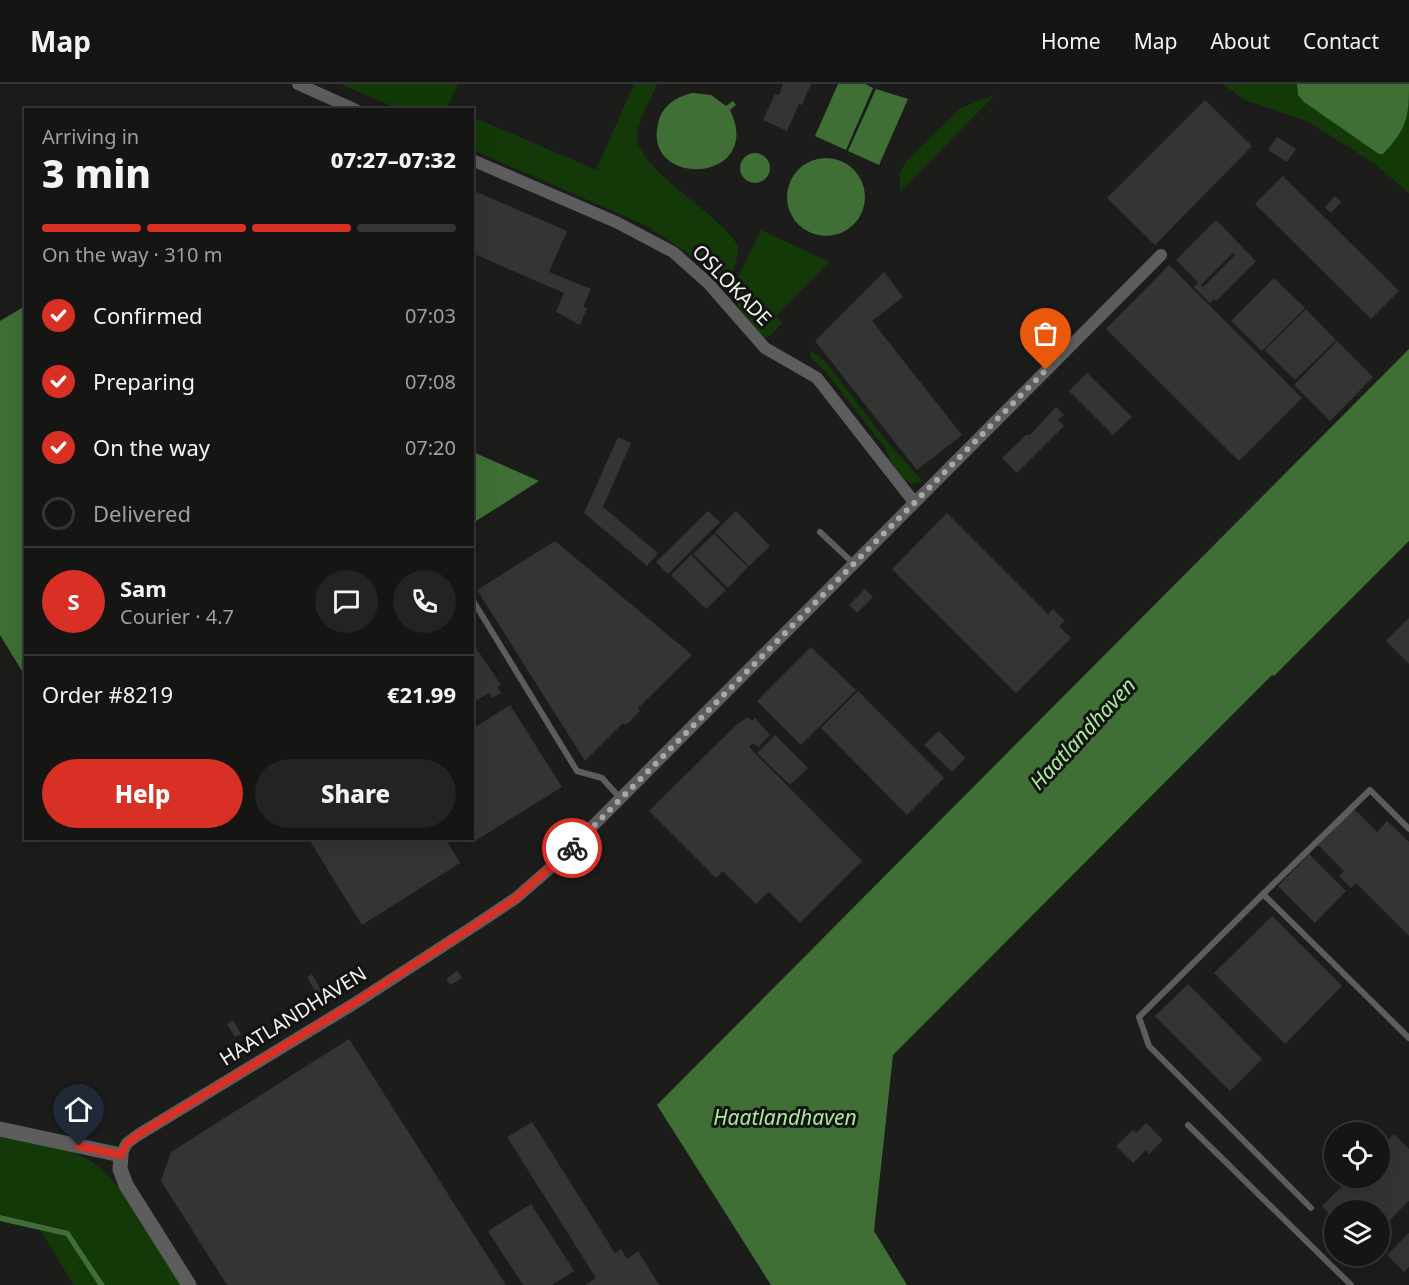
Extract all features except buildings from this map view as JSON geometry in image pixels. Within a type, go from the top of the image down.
[{"type":"street","points":[[298,84],[352,108]]},
{"type":"street","name":"OSLOKADE","points":[[474,161],[616,222],[673,252],[708,283],[765,348],[817,378],[914,502]]},
{"type":"street","name":"HAATLANDHAVEN","points":[[121,1155],[127,1143],[138,1135],[351,1005],[516,898],[556,863],[621,799],[1161,255]]},
{"type":"street","points":[[0,1129],[121,1155],[122,1177],[189,1285]]},
{"type":"lane","points":[[820,532],[853,563]]},
{"type":"lane","points":[[474,602],[577,771],[602,778],[621,799]]},
{"type":"lane","points":[[1311,1208],[1149,1046],[1139,1017],[1370,790],[1409,829]]},
{"type":"lane","points":[[1263,894],[1409,1038]]},
{"type":"lane","points":[[1188,1125],[1352,1285]]},
{"type":"shaded area","points":[[340,84],[458,84],[448,106],[453,108],[397,108]]},
{"type":"shaded area","points":[[634,84],[657,84],[637,131],[639,145],[647,160],[661,175],[714,219],[738,246],[735,266],[724,282],[717,281],[689,254],[647,226],[474,150],[474,117],[596,170]]},
{"type":"shaded area","points":[[1223,84],[1409,84],[1409,193],[1375,164],[1309,122],[1245,100]]},
{"type":"shaded area","points":[[996,94],[900,192],[900,173],[906,161],[961,108]]},
{"type":"shaded area","points":[[761,230],[829,262],[776,316],[782,323],[771,335],[764,338],[742,313],[735,295],[741,272]]},
{"type":"shaded area","points":[[810,350],[824,360],[891,447],[923,481],[912,484],[899,473],[886,449],[826,372],[811,358]]},
{"type":"shaded area","points":[[0,1135],[65,1150],[85,1158],[100,1168],[140,1215],[182,1285],[105,1285],[73,1235],[64,1229],[0,1215]]},
{"type":"shaded area","points":[[40,1230],[66,1236],[98,1285],[74,1285]]},
{"type":"water","points":[[838,84],[865,84],[873,88],[846,150],[815,136]]},
{"type":"water","points":[[1297,84],[1409,84],[1405,122],[1391,145],[1383,154],[1379,154],[1304,102],[1298,95]]},
{"type":"water","points":[[876,89],[908,99],[879,165],[848,151]]},
{"type":"water","points":[[693,93],[711,95],[726,106],[733,101],[736,105],[730,110],[736,135],[731,153],[718,164],[700,169],[682,167],[666,158],[657,143],[659,120],[664,109],[682,96]]},
{"type":"water","points":[[755,153],[761,154],[769,162],[769,174],[761,182],[755,183],[749,182],[741,174],[740,168],[741,162],[749,154]]},
{"type":"water","points":[[826,158],[841,161],[853,170],[862,182],[865,197],[862,212],[853,224],[841,233],[826,236],[811,233],[799,224],[790,212],[787,197],[790,182],[799,170],[811,161]]},
{"type":"water","points":[[24,307],[24,674],[0,635],[0,321]]},
{"type":"water","name":"Haatlandhaven","points":[[1409,349],[1409,541],[893,1055],[874,1231],[907,1285],[771,1285],[657,1105]]},
{"type":"water","points":[[474,452],[539,481],[474,522]]},
{"type":"water","points":[[0,1215],[69,1231],[105,1285],[98,1285],[66,1236],[0,1221]]},
{"type":"way so far","points":[[572,848],[1046,370]]},
{"type":"route","points":[[79,1146],[121,1155],[127,1143],[138,1135],[351,1005],[516,898],[572,848]]}]
